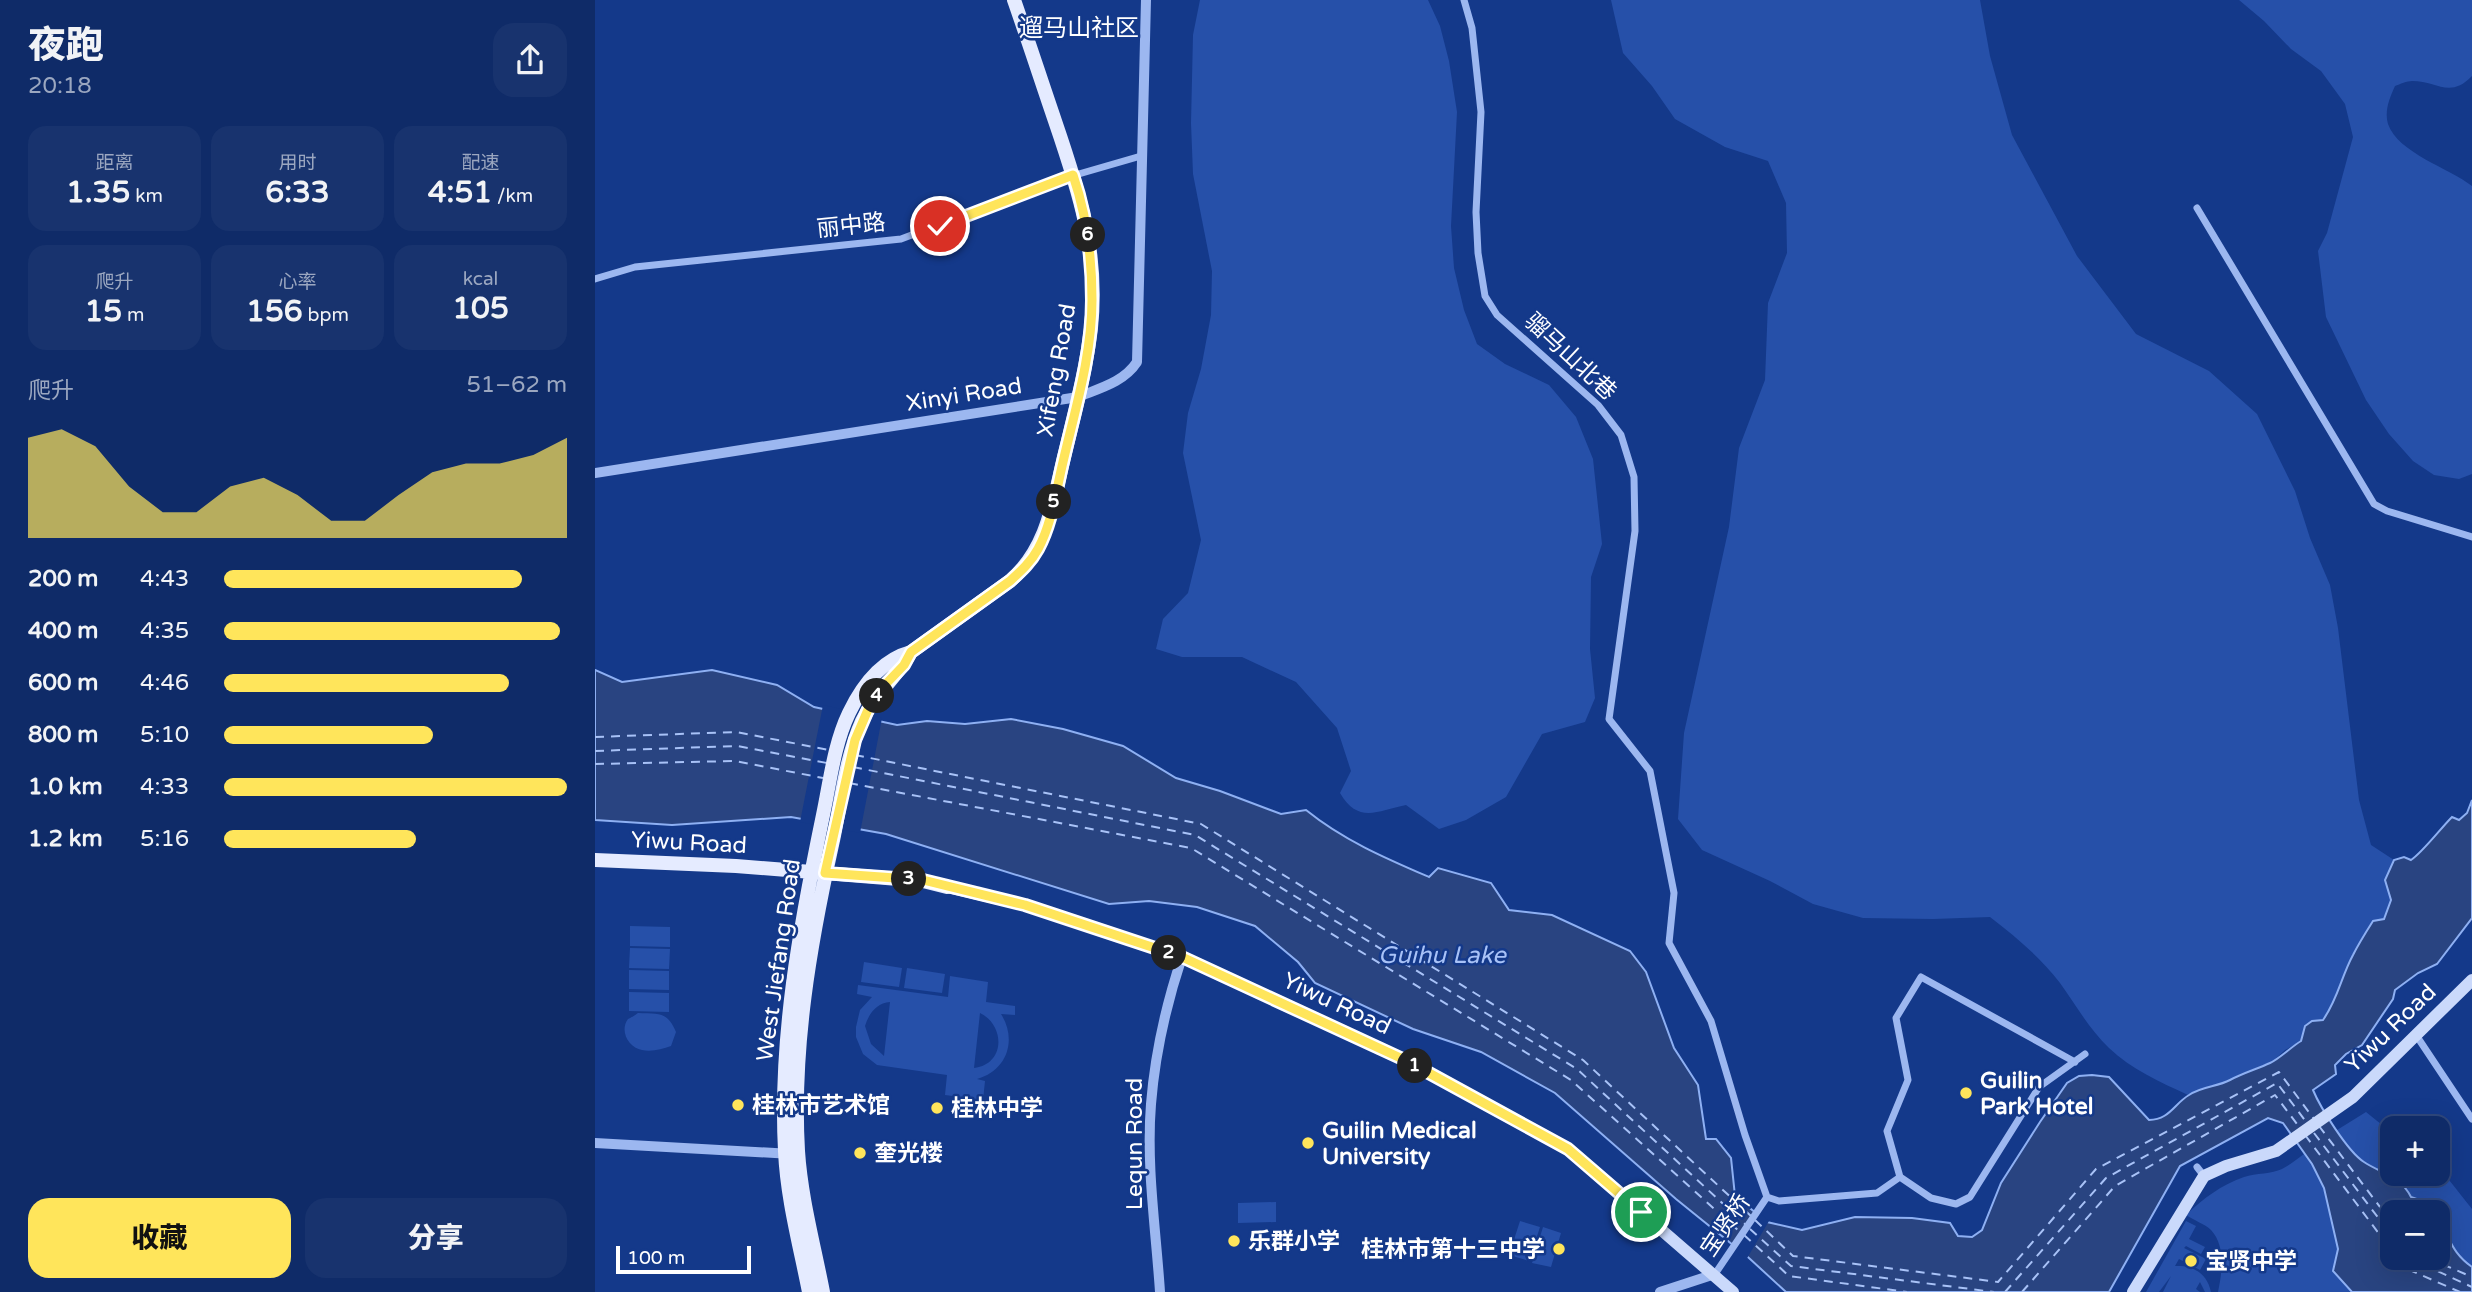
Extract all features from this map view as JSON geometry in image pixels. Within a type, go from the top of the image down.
[{"type":"main road","name":"Xifeng Road","points":[[864,701],[883,687],[904,665],[911,652],[1025,568],[1045,533],[1078,397],[1091,328],[1091,272],[1086,220],[1014,0]]},
{"type":"main road","name":"West Jiefang Road","points":[[809,1292],[790,1193],[792,1154],[786,1044],[825,843],[840,736],[864,701]]},
{"type":"main road","name":"Yiwu Road","points":[[595,860],[736,866],[818,876]]},
{"type":"main road","name":"Yiwu Road","points":[[595,868],[923,880],[1025,905],[1182,957],[1407,1061],[1568,1149],[1733,1292]]},
{"type":"main road","name":"Yiwu Road","points":[[2133,1292],[2201,1171],[2276,1151],[2339,1107],[2353,1097],[2472,981]]},
{"type":"main road","name":"West Jiefang Road","points":[[792,1154],[823,1292]]},
{"type":"street","name":"Xinyi Road","points":[[595,473],[1078,397],[1116,382],[1130,373],[1137,362],[1146,0]]},
{"type":"street","name":"骝马山北巷","points":[[1464,0],[1474,39],[1481,112],[1476,212],[1478,253],[1485,296],[1497,315],[1598,405],[1621,435],[1634,477],[1635,531],[1609,719],[1650,771],[1674,893],[1669,943],[1711,1021],[1745,1135],[1767,1197]]},
{"type":"street","name":"丽中路","points":[[595,279],[635,267],[901,239],[1073,175],[1141,156]]},
{"type":"street","points":[[2197,208],[2374,504],[2387,511],[2472,537]]},
{"type":"street","name":"Lequn Road","points":[[1160,1292],[1150,1168],[1151,1106],[1158,1046],[1182,957]]},
{"type":"street","points":[[2075,1062],[1921,976],[1896,1018],[1908,1080],[1887,1131],[1900,1177],[1931,1198],[1956,1204],[1970,1197],[2039,1087],[2075,1062],[2085,1054]]},
{"type":"street","points":[[2416,1035],[2472,1119]]},
{"type":"street","points":[[595,1143],[792,1154]]},
{"type":"street","points":[[1767,1197],[1779,1200],[1877,1193],[1900,1177]]},
{"type":"street","name":"宝贤桥","points":[[1715,1274],[1767,1197]]},
{"type":"street","points":[[1660,1292],[1715,1274]]},
{"type":"shaded area","points":[[1200,0],[1428,0],[1440,26],[1457,112],[1451,226],[1454,268],[1464,310],[1477,344],[1505,364],[1549,385],[1576,417],[1593,459],[1602,544],[1591,577],[1590,649],[1595,698],[1585,722],[1542,734],[1506,797],[1466,820],[1439,829],[1406,805],[1369,813],[1354,809],[1347,803],[1340,793],[1351,771],[1337,728],[1296,682],[1242,657],[1182,657],[1156,649],[1163,619],[1188,593],[1201,540],[1183,453],[1188,413],[1201,369],[1211,315],[1212,271],[1193,174],[1191,123],[1193,35]]},
{"type":"shaded area","points":[[1611,0],[1980,0],[1990,56],[2012,135],[2077,256],[2136,334],[2209,371],[2257,414],[2295,491],[2310,538],[2330,585],[2338,628],[2359,800],[2371,845],[2394,860],[2385,880],[2391,900],[2384,919],[2373,921],[2340,983],[2335,1003],[2323,1020],[2312,1021],[2301,1041],[2272,1062],[2240,1074],[2228,1082],[2188,1095],[2136,1069],[2109,1048],[2044,965],[1990,917],[1863,918],[1813,904],[1702,850],[1678,819],[1684,733],[1729,527],[1739,448],[1765,380],[1768,303],[1787,253],[1786,203],[1768,161],[1725,147],[1675,119],[1652,86],[1623,53]]},
{"type":"shaded area","points":[[2239,0],[2472,0],[2472,76],[2464,83],[2450,88],[2412,81],[2395,86],[2387,114],[2388,124],[2402,143],[2472,186],[2472,474],[2459,479],[2434,475],[2413,461],[2389,434],[2366,400],[2326,317],[2318,251],[2327,233],[2353,137],[2345,104],[2321,71],[2291,49]]},
{"type":"shaded area","points":[[630,926],[670,927],[670,947],[630,946]]},
{"type":"shaded area","points":[[630,948],[670,949],[669,969],[629,968]]},
{"type":"shaded area","points":[[864,962],[902,968],[899,987],[861,982]]},
{"type":"shaded area","points":[[907,968],[945,974],[942,993],[904,988]]},
{"type":"shaded area","points":[[629,970],[669,971],[669,990],[629,989]]},
{"type":"shaded area","points":[[950,976],[988,982],[986,1002],[1015,1006],[1015,1015],[1001,1014],[1008,1033],[1007,1052],[996,1069],[977,1079],[985,1081],[983,1100],[945,1095],[947,1075],[877,1065],[863,1054],[856,1037],[860,1010],[872,997],[857,994],[858,985],[948,997]],"holes":[[[890,1002],[884,1056],[871,1044],[865,1026],[874,1010],[881,1004]],[[980,1013],[994,1026],[998,1044],[992,1059],[974,1068]]]},
{"type":"shaded area","points":[[629,992],[669,993],[669,1012],[629,1011]]},
{"type":"shaded area","points":[[638,1013],[657,1014],[669,1020],[676,1032],[671,1046],[646,1051],[637,1049],[629,1042],[625,1034],[625,1024]]},
{"type":"shaded area","points":[[2317,1100],[2337,1130],[2366,1112],[2380,1123],[2380,1186],[2450,1186],[2450,1181],[2472,1209],[2472,1292],[2218,1292],[2221,1252],[2216,1236],[2206,1226],[2186,1215],[2228,1184],[2249,1176],[2278,1171],[2304,1154],[2283,1122]]},
{"type":"shaded area","points":[[1276,1202],[1276,1222],[1238,1223],[1238,1203]]},
{"type":"shaded area","points":[[1520,1221],[1540,1227],[1529,1261],[1509,1255]]},
{"type":"shaded area","points":[[2186,1221],[2196,1226],[2189,1239],[2205,1247],[2201,1254],[2186,1246],[2184,1248],[2206,1259],[2200,1270],[2179,1259],[2175,1266],[2188,1267],[2203,1275],[2211,1292],[2205,1292],[2200,1282],[2196,1289],[2200,1292],[2163,1292],[2171,1276],[2159,1292],[2146,1292]]},
{"type":"shaded area","points":[[1543,1227],[1561,1233],[1551,1267],[1532,1263]]},
{"type":"water","name":"Guihu Lake","points":[[595,670],[622,682],[712,670],[777,685],[814,707],[897,725],[927,721],[965,724],[1011,719],[1063,729],[1123,746],[1176,778],[1281,814],[1306,810],[1350,839],[1429,877],[1438,868],[1491,883],[1509,910],[1552,915],[1630,951],[1646,972],[1674,1048],[1698,1085],[1706,1139],[1716,1139],[1731,1158],[1735,1196],[1767,1222],[1802,1230],[1855,1217],[1912,1218],[1950,1223],[1958,1236],[1972,1237],[1982,1230],[2001,1183],[2067,1083],[2079,1076],[2109,1077],[2149,1120],[2156,1119],[2194,1092],[2274,1061],[2301,1041],[2305,1026],[2312,1021],[2323,1020],[2349,963],[2373,921],[2384,919],[2391,900],[2385,880],[2394,860],[2404,857],[2411,860],[2415,857],[2452,817],[2459,820],[2467,813],[2472,800],[2472,918],[2437,964],[2418,973],[2395,990],[2393,999],[2362,1045],[2346,1054],[2335,1065],[2336,1074],[2313,1090],[2350,1149],[2364,1162],[2380,1171],[2380,1186],[2404,1186],[2411,1197],[2419,1200],[2380,1200],[2380,1270],[2450,1270],[2450,1242],[2455,1251],[2472,1267],[2472,1292],[2352,1292],[2333,1271],[2338,1249],[2324,1188],[2312,1164],[2283,1123],[2268,1118],[2180,1166],[2109,1292],[1786,1292],[1555,1093],[1481,1052],[1413,1029],[1315,983],[1298,962],[1255,926],[1197,907],[1149,901],[1109,904],[886,834],[791,817],[672,825],[595,820]]},
{"type":"pier","points":[[823,705],[882,718],[860,833],[800,822]]},
{"type":"pier","points":[[1757,1210],[1769,1221],[1746,1260],[1730,1247]]},
{"type":"ferry route","points":[[595,737],[736,732],[829,750]]},
{"type":"ferry route","points":[[595,751],[737,746],[827,763]]},
{"type":"ferry route","points":[[855,755],[1201,824],[1583,1060],[1751,1216]]},
{"type":"ferry route","points":[[595,764],[735,761],[823,778]]},
{"type":"ferry route","points":[[853,767],[1195,835],[1577,1069],[1746,1225]]},
{"type":"ferry route","points":[[849,783],[1191,848],[1571,1080],[1740,1232]]},
{"type":"ferry route","points":[[1755,1220],[1793,1256],[1998,1282],[2096,1169],[2279,1072],[2314,1119]]},
{"type":"ferry route","points":[[2005,1292],[2106,1178],[2277,1083],[2307,1123]]},
{"type":"ferry route","points":[[2022,1292],[2115,1186],[2275,1095],[2300,1128]]},
{"type":"ferry route","points":[[2319,1126],[2380,1207]]},
{"type":"ferry route","points":[[2314,1133],[2380,1220]]},
{"type":"ferry route","points":[[2305,1135],[2380,1235]]},
{"type":"ferry route","points":[[1750,1229],[1791,1266],[1994,1292]]},
{"type":"ferry route","points":[[1744,1235],[1789,1276],[1907,1292]]},
{"type":"ferry route","points":[[2450,1268],[2472,1277]]},
{"type":"ferry route","points":[[2410,1270],[2460,1292]]},
{"type":"ferry route","points":[[2435,1270],[2472,1287]]},
{"type":"place","name":"Guilin Park Hotel","points":[[1966,1093]]},
{"type":"place","name":"桂林市艺术馆","points":[[738,1105]]},
{"type":"place","name":"桂林中学","points":[[937,1108]]},
{"type":"place","name":"Guilin Medical University","points":[[1308,1143]]},
{"type":"place","name":"奎光楼","points":[[860,1153]]},
{"type":"place","name":"乐群小学","points":[[1234,1241]]},
{"type":"place","name":"桂林市第十三中学","points":[[1559,1249]]},
{"type":"place","name":"宝贤中学","points":[[2191,1261]]},
{"type":"district","name":"遛马山社区","points":[[1079,28]]},
{"type":"route","points":[[940,226],[1073,175],[1090,244],[1091,328],[1054,501],[1037,550],[1025,568],[1010,581],[911,652],[904,665],[870,705],[855,740],[825,873],[923,880],[1025,905],[1182,957],[1407,1061],[1568,1149],[1641,1212]]}]
